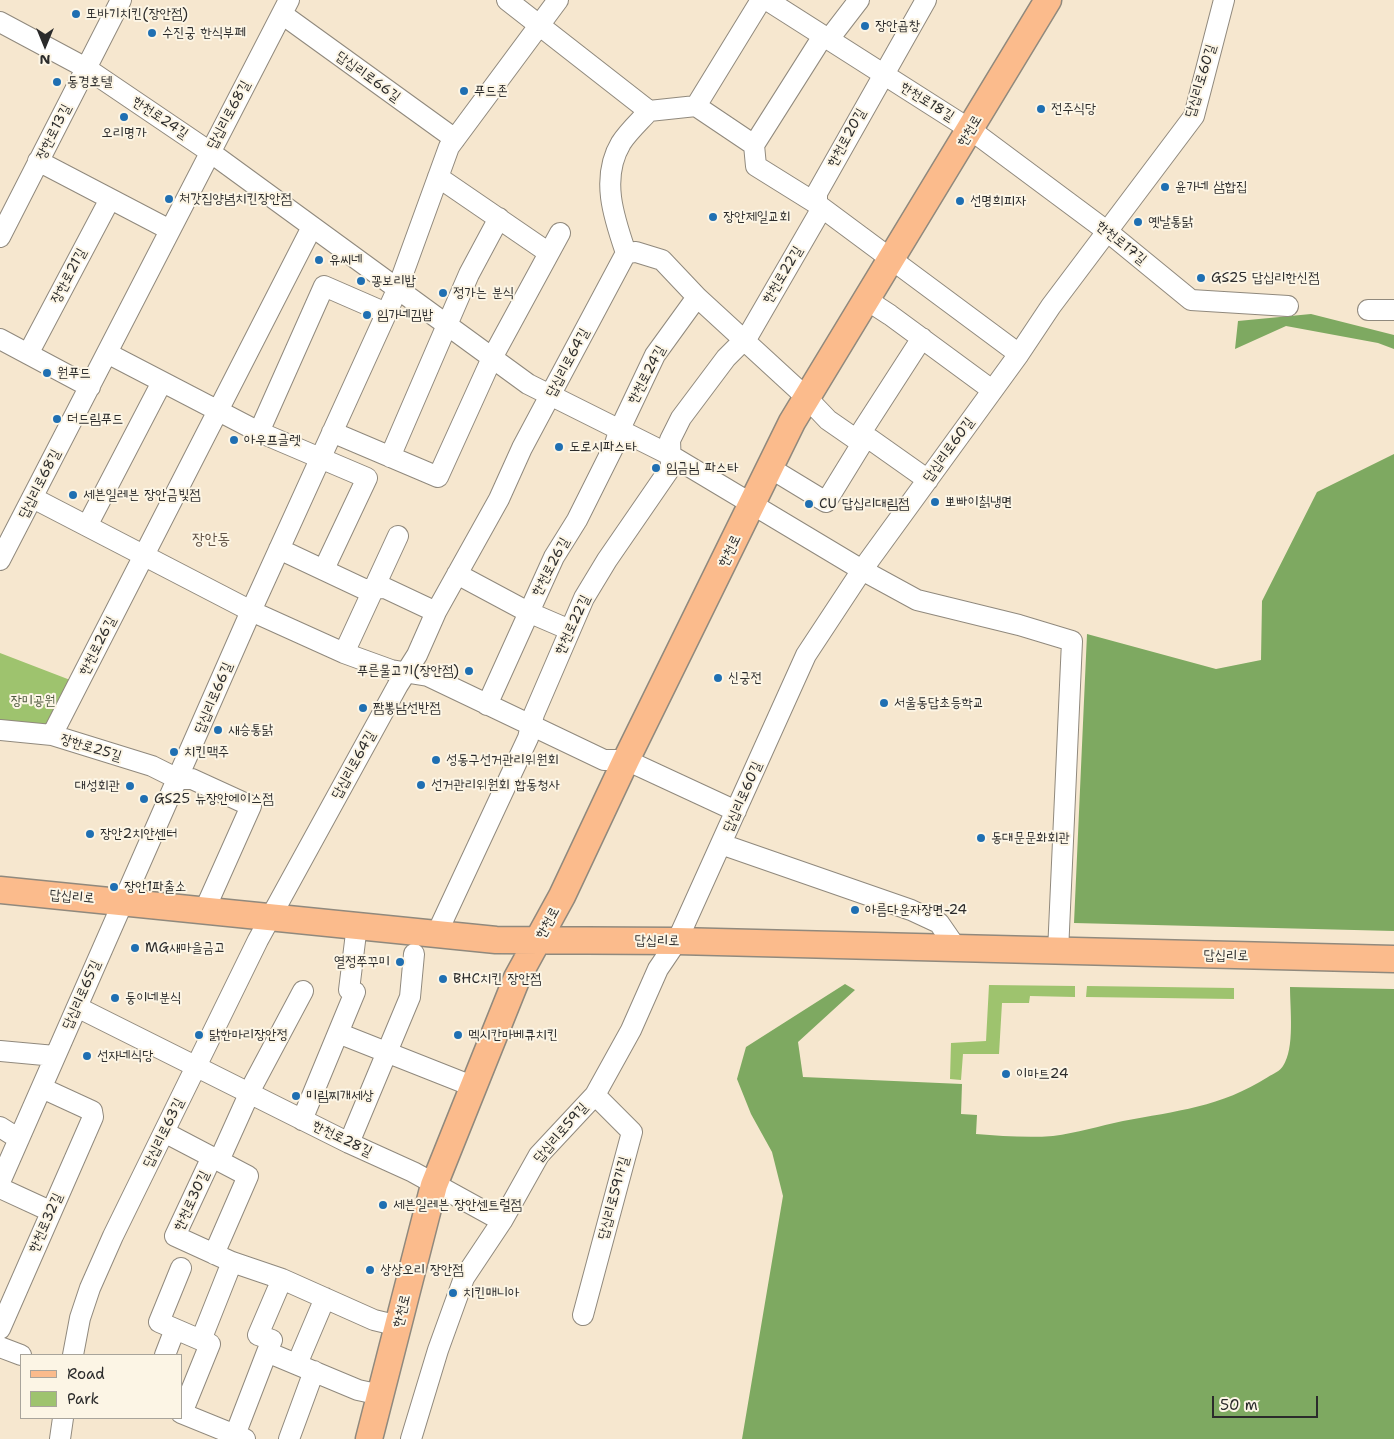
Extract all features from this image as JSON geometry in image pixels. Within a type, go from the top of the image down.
[{"type":"main road","name":"한천로","points":[[369,1439],[434,1185],[472,1086],[517,978],[562,896],[626,760],[792,422],[971,130],[1048,0]]},
{"type":"main road","name":"답십리로","points":[[0,890],[496,940],[677,941],[1394,959]]},
{"type":"street","name":"장한로13길","points":[[0,237],[121,0]]},
{"type":"street","points":[[507,0],[649,110],[696,106],[754,145]]},
{"type":"street","name":"답십리로66길","points":[[123,902],[251,611],[397,290],[449,147],[558,0]]},
{"type":"street","points":[[696,106],[761,0]]},
{"type":"street","name":"한천로18길","points":[[766,0],[971,130]]},
{"type":"street","points":[[859,0],[826,38],[754,145],[756,166],[819,206],[1019,354]]},
{"type":"street","points":[[883,74],[926,0]]},
{"type":"street","name":"답십리로60길","points":[[677,941],[806,655],[862,570],[1019,354],[1051,306],[1194,116],[1224,0]]},
{"type":"street","name":"답십리로66길","points":[[286,7],[454,140]]},
{"type":"street","name":"답십리로68길","points":[[0,560],[286,7]]},
{"type":"street","name":"한천로24길","points":[[0,22],[86,68],[210,152],[528,384],[670,455],[753,502]]},
{"type":"street","name":"한천로20길","points":[[819,206],[817,193],[883,74]]},
{"type":"street","points":[[649,110],[620,144],[609,176],[613,214],[626,253],[636,252],[662,260],[697,297],[807,398],[828,420],[854,438],[870,439],[928,480]]},
{"type":"street","name":"한천로17길","points":[[971,130],[1108,232],[1191,300],[1288,306]]},
{"type":"street","points":[[38,161],[170,230]]},
{"type":"street","points":[[438,177],[550,253]]},
{"type":"street","name":"장한로21길","points":[[28,354],[110,199]]},
{"type":"street","name":"한천로22길","points":[[437,933],[528,738],[531,726],[584,598],[607,560],[671,467],[670,440],[681,418],[726,358],[748,336],[819,206]]},
{"type":"street","points":[[390,457],[469,274],[499,218]]},
{"type":"street","points":[[218,411],[312,228]]},
{"type":"street","points":[[332,432],[438,477],[492,358],[560,233]]},
{"type":"street","name":"답십리로64길","points":[[270,916],[407,672],[436,612],[499,499],[522,448],[626,253]]},
{"type":"street","points":[[259,432],[324,286],[386,313]]},
{"type":"street","name":"한천로24길","points":[[619,431],[655,355],[697,297]]},
{"type":"street","points":[[867,300],[992,390]]},
{"type":"street","points":[[1368,310],[1394,310]]},
{"type":"street","points":[[770,468],[826,502],[861,445],[862,431],[922,338]]},
{"type":"street","points":[[0,339],[90,387]]},
{"type":"street","points":[[107,353],[259,432],[367,478],[324,569]]},
{"type":"street","points":[[87,526],[162,382]]},
{"type":"street","name":"한천로26길","points":[[52,735],[218,411]]},
{"type":"street","name":"한천로26길","points":[[487,705],[554,556],[577,520],[615,444],[619,431]]},
{"type":"street","points":[[33,498],[251,611],[344,653],[391,670],[428,676],[604,760],[626,760],[736,811]]},
{"type":"street","points":[[753,502],[862,570],[917,600],[1019,625],[1072,641],[1058,952]]},
{"type":"street","points":[[344,653],[398,536]]},
{"type":"street","points":[[279,549],[324,569],[364,590],[385,588],[436,612]]},
{"type":"street","points":[[457,574],[528,612],[570,630]]},
{"type":"street","name":"장한로25길","points":[[0,730],[52,735],[152,766],[178,779]]},
{"type":"street","points":[[178,779],[192,779],[251,806],[204,910]]},
{"type":"street","points":[[721,844],[838,883],[939,923],[958,949]]},
{"type":"street","name":"답십리로65길","points":[[0,1182],[123,902]]},
{"type":"street","name":"답십리로63길","points":[[73,1354],[80,1318],[90,1288],[113,1236],[270,916]]},
{"type":"street","points":[[302,1120],[355,992],[349,990],[357,925]]},
{"type":"street","name":"답십리로59길","points":[[411,1439],[438,1350],[464,1278],[502,1221],[539,1155],[595,1095],[631,1030],[658,969],[677,941]]},
{"type":"street","points":[[350,1143],[410,997],[414,954]]},
{"type":"street","points":[[251,1094],[303,991]]},
{"type":"street","name":"한천로28길","points":[[77,1007],[302,1120],[413,1172],[502,1221]]},
{"type":"street","points":[[338,1033],[472,1086]]},
{"type":"street","points":[[0,1051],[56,1056]]},
{"type":"street","name":"한천로32길","points":[[0,1328],[93,1117],[92,1111],[42,1088]]},
{"type":"street","name":"한천로30길","points":[[251,1094],[222,1154],[210,1161],[175,1236],[232,1262],[282,1280],[374,1320],[398,1326]]},
{"type":"street","name":"답십리로59가길","points":[[583,1315],[632,1132],[595,1095]]},
{"type":"street","points":[[0,1127],[19,1139]]},
{"type":"street","name":"한천로30길","points":[[164,1132],[248,1176],[214,1254]]},
{"type":"street","points":[[0,1188],[50,1211]]},
{"type":"street","points":[[232,1262],[182,1413],[240,1437],[262,1344],[282,1280]]},
{"type":"street","points":[[165,1354],[167,1326],[181,1268]]},
{"type":"street","points":[[288,1439],[325,1298]]},
{"type":"street","points":[[167,1326],[206,1342]]},
{"type":"street","points":[[262,1344],[306,1367],[358,1390],[381,1395]]},
{"type":"street","points":[[0,1347],[20,1355]]},
{"type":"street","points":[[60,1439],[63,1419]]},
{"type":"green space","points":[[1311,314],[1394,335],[1394,349],[1378,343],[1286,326],[1235,349],[1238,321]]},
{"type":"green space","points":[[1394,454],[1394,931],[1074,923],[1087,634],[1216,669],[1261,660],[1262,601],[1317,492]]},
{"type":"green space","name":"장미공원","points":[[0,653],[78,683],[52,735],[0,730]]},
{"type":"green space","points":[[845,984],[855,990],[798,1042],[803,1077],[962,1084],[961,1114],[977,1115],[976,1134],[1024,1137],[1062,1135],[1123,1121],[1180,1111],[1233,1095],[1250,1087],[1278,1071],[1287,1058],[1291,1028],[1290,987],[1394,989],[1394,1439],[742,1439],[783,1196],[772,1152],[751,1114],[737,1079],[746,1047]]},
{"type":"green space","points":[[989,985],[1075,986],[1075,997],[1030,996],[1029,1003],[1002,1003],[999,1054],[963,1054],[961,1080],[950,1079],[951,1043],[986,1041]]},
{"type":"green space","points":[[1087,986],[1234,988],[1234,999],[1086,997]]},
{"type":"place","name":"또바기치킨(장안점)","points":[[76,14]]},
{"type":"place","name":"장안곱창","points":[[865,26]]},
{"type":"place","name":"수진궁 한식부페","points":[[152,33]]},
{"type":"place","name":"동경호텔","points":[[57,82]]},
{"type":"place","name":"푸드존","points":[[464,91]]},
{"type":"place","name":"전주식당","points":[[1041,109]]},
{"type":"place","name":"오리명가","points":[[124,117]]},
{"type":"place","name":"윤가네 삼합집","points":[[1165,187]]},
{"type":"place","name":"처갓집양념치킨장안점","points":[[169,199]]},
{"type":"place","name":"선명희피자","points":[[960,201]]},
{"type":"place","name":"장안제일교회","points":[[713,217]]},
{"type":"place","name":"옛날통닭","points":[[1138,222]]},
{"type":"place","name":"유씨네","points":[[319,260]]},
{"type":"place","name":"GS25 답십리한신점","points":[[1201,278]]},
{"type":"place","name":"꽁보리밥","points":[[361,281]]},
{"type":"place","name":"정가는 분식","points":[[443,293]]},
{"type":"place","name":"임가네김밥","points":[[367,315]]},
{"type":"place","name":"원푸드","points":[[47,373]]},
{"type":"place","name":"더드림푸드","points":[[57,419]]},
{"type":"place","name":"아우프글렛","points":[[234,440]]},
{"type":"place","name":"도로시파스타","points":[[559,447]]},
{"type":"place","name":"임금님 파스타","points":[[656,468]]},
{"type":"place","name":"세븐일레븐 장안금빛점","points":[[73,495]]},
{"type":"place","name":"뽀빠이칡냉면","points":[[935,502]]},
{"type":"place","name":"CU 답십리대림점","points":[[809,504]]},
{"type":"place","name":"푸른물고기(장안점)","points":[[469,671]]},
{"type":"place","name":"신궁전","points":[[718,678]]},
{"type":"place","name":"서울동답초등학교","points":[[884,703]]},
{"type":"place","name":"짬뽕남선반점","points":[[363,708]]},
{"type":"place","name":"새승통닭","points":[[218,730]]},
{"type":"place","name":"치킨맥주","points":[[174,752]]},
{"type":"place","name":"성동구선거관리위원회","points":[[436,760]]},
{"type":"place","name":"선거관리위원회 합동청사","points":[[421,785]]},
{"type":"place","name":"대성회관","points":[[130,786]]},
{"type":"place","name":"GS25 뉴장안에이스점","points":[[144,799]]},
{"type":"place","name":"장안2치안센터","points":[[90,834]]},
{"type":"place","name":"동대문문화회관","points":[[981,838]]},
{"type":"place","name":"장안1파출소","points":[[114,887]]},
{"type":"place","name":"아름다운자장면-24","points":[[855,910]]},
{"type":"place","name":"MG새마을금고","points":[[135,948]]},
{"type":"place","name":"열정쭈꾸미","points":[[400,962]]},
{"type":"place","name":"BHC치킨 장안점","points":[[443,979]]},
{"type":"place","name":"둥이네분식","points":[[115,998]]},
{"type":"place","name":"닭한마리장안정","points":[[199,1035]]},
{"type":"place","name":"멕시칸마베큐치킨","points":[[458,1035]]},
{"type":"place","name":"선자네식당","points":[[87,1056]]},
{"type":"place","name":"이마트24","points":[[1006,1074]]},
{"type":"place","name":"미림찌개세상","points":[[296,1096]]},
{"type":"place","name":"세븐일레븐 장안센트럴점","points":[[383,1205]]},
{"type":"place","name":"상상오리 장안점","points":[[370,1270]]},
{"type":"place","name":"치킨매니아","points":[[453,1293]]},
{"type":"district","name":"장안동","points":[[211,540]]}]
